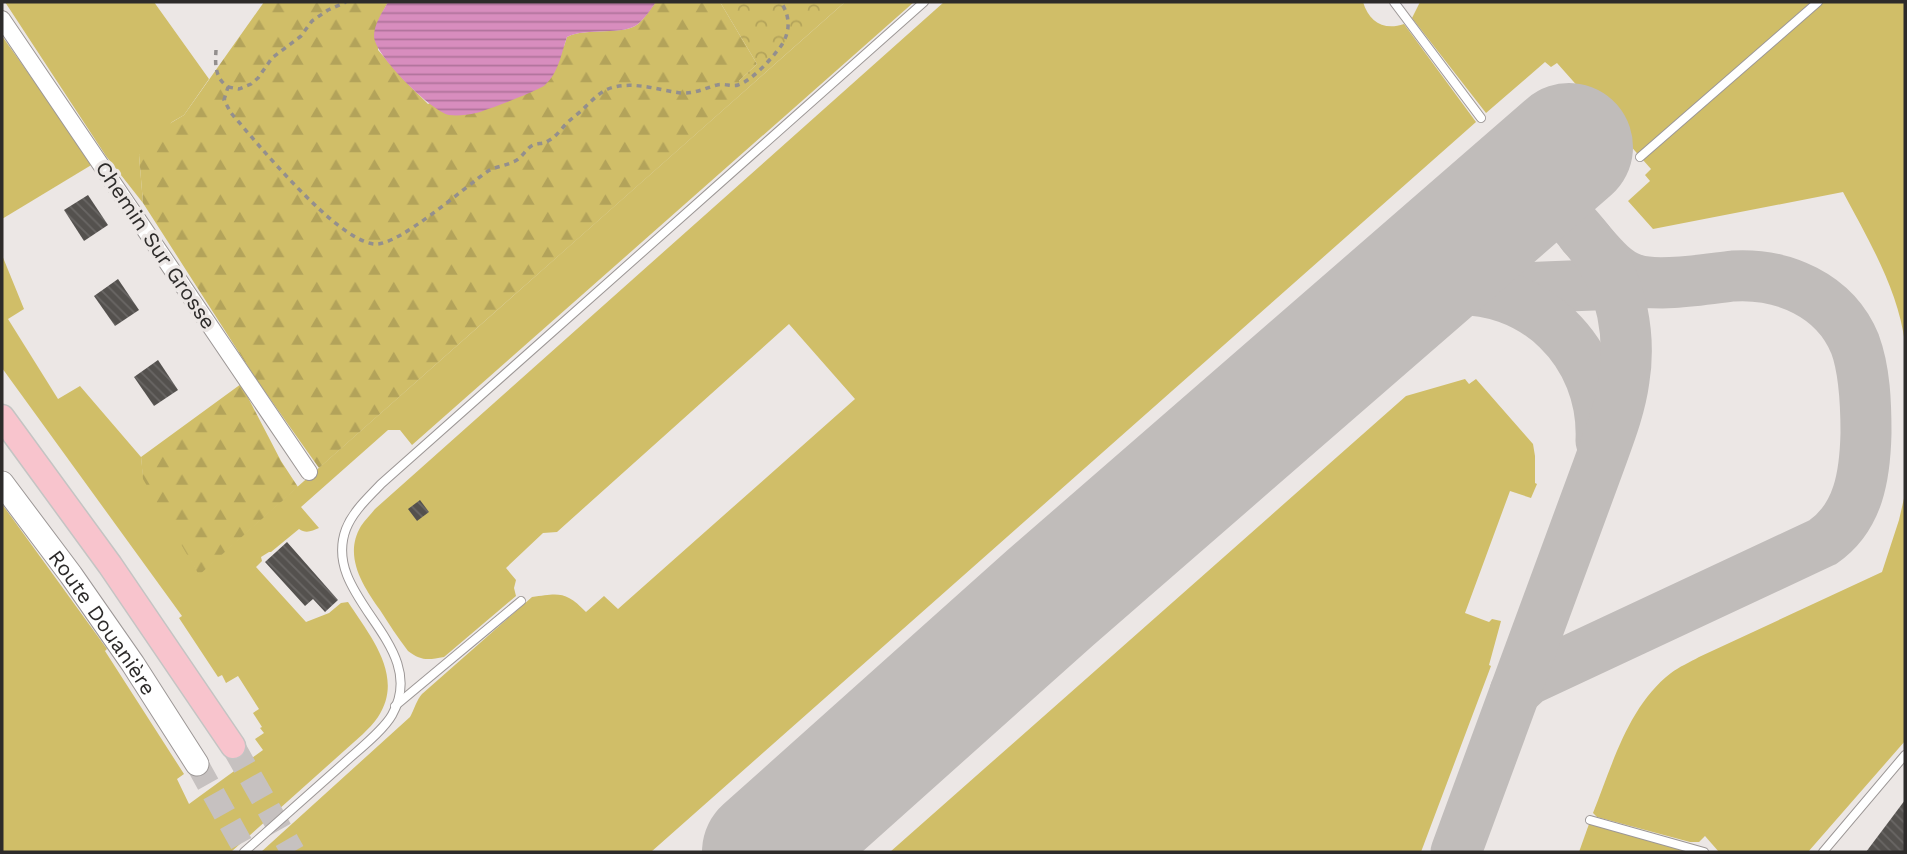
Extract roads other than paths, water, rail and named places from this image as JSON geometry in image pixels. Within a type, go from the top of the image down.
[{"type":"main road","points":[[2,417],[94,543],[233,746]]},
{"type":"street","name":"Chemin Sur Grosse","points":[[2,19],[309,472]]},
{"type":"street","name":"Route Douanière","points":[[2,483],[134,664],[197,764]]},
{"type":"lane","points":[[244,852],[364,745],[388,720],[395,706],[400,690],[397,661],[354,592],[345,572],[345,530],[358,507],[925,2]]},
{"type":"lane","points":[[1394,2],[1481,118]]},
{"type":"lane","points":[[1640,157],[1818,2]]},
{"type":"lane","points":[[395,706],[522,601]]},
{"type":"lane","points":[[1823,852],[1905,755]]},
{"type":"lane","points":[[1590,820],[1704,852]]},
{"type":"tunnel","points":[[233,746],[293,852]]},
{"type":"tunnel","points":[[197,764],[246,852]]}]
